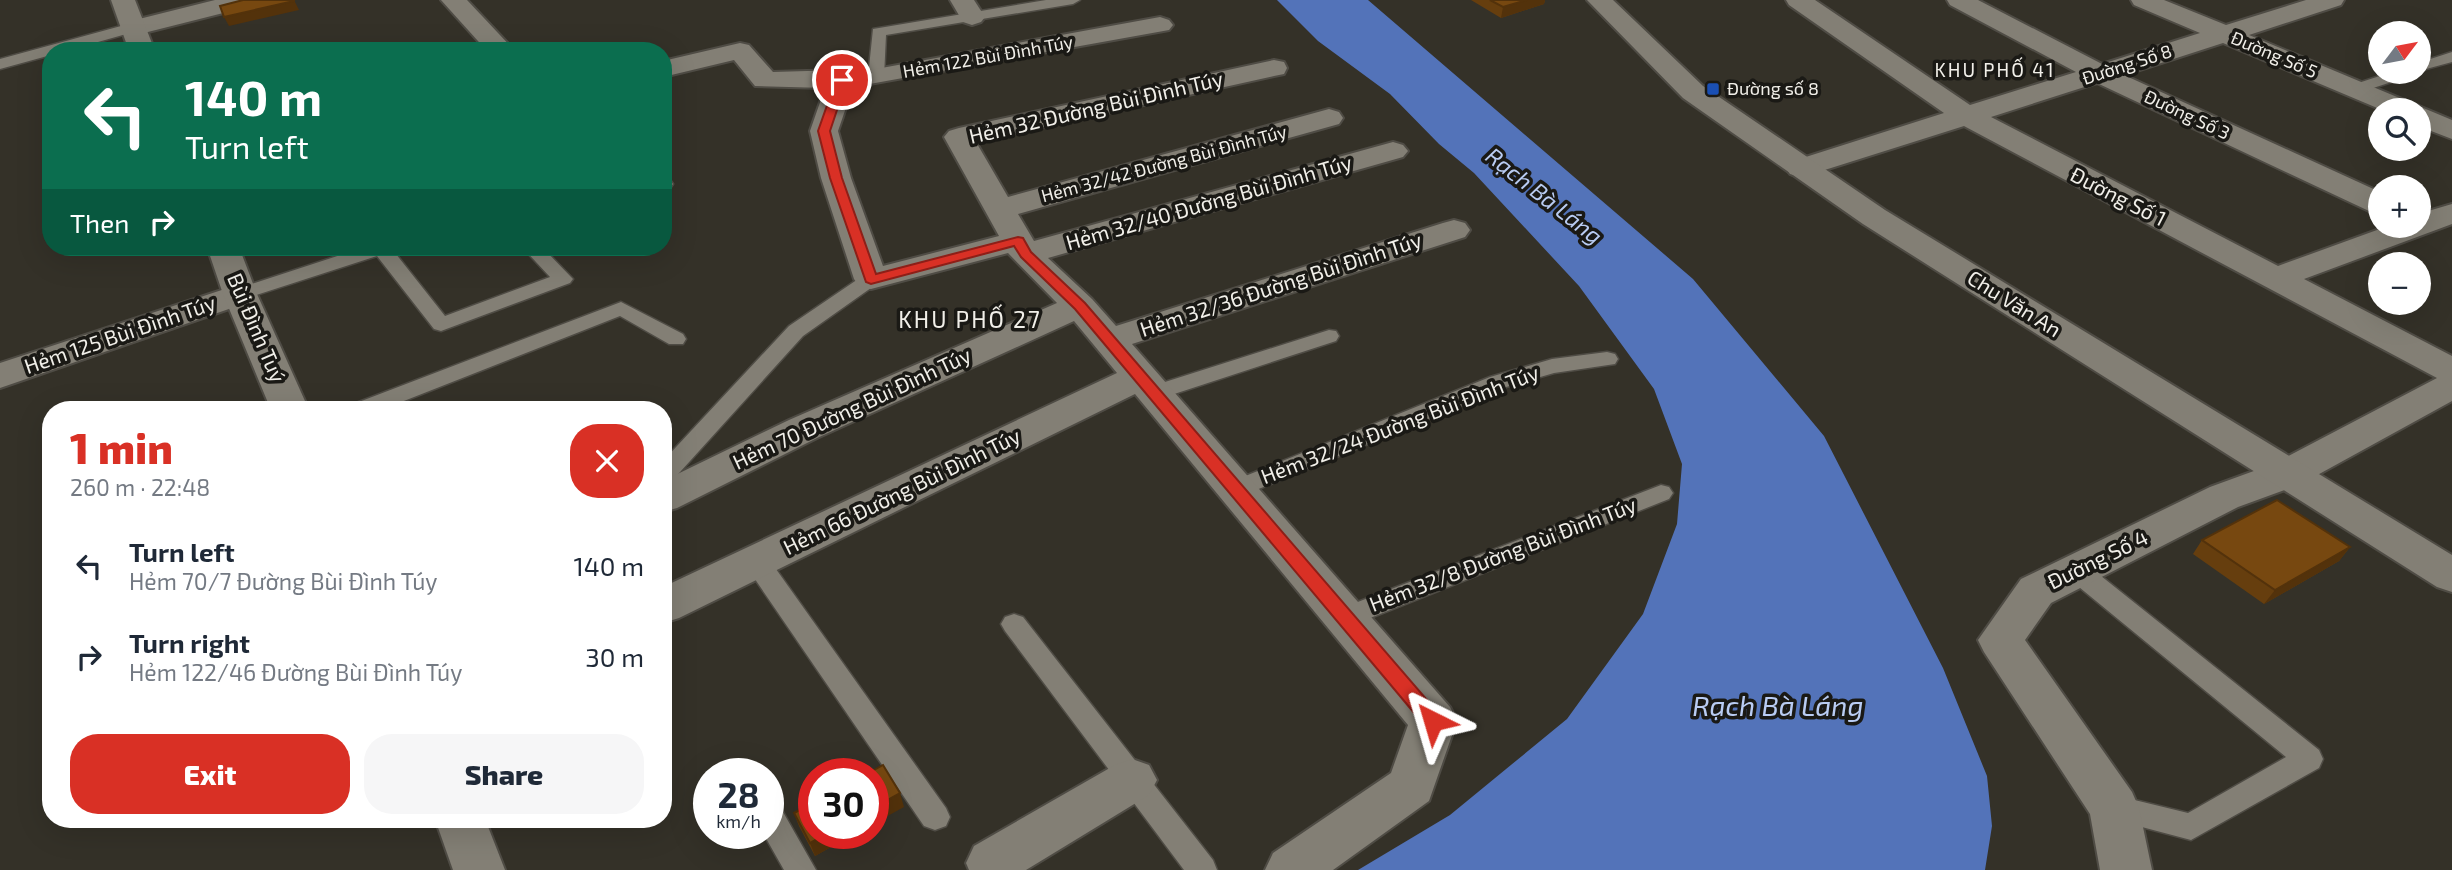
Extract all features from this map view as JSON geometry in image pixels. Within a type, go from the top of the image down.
[{"type":"street","points":[[123,0],[137,39],[246,0]]},
{"type":"street","points":[[453,0],[493,42]]},
{"type":"street","name":"Chu Văn An","points":[[1599,0],[1693,92],[1801,168],[1874,217],[2452,576]]},
{"type":"street","name":"Đường Số 3","points":[[1959,0],[2100,74],[2368,198]]},
{"type":"street","name":"Đường Số 5","points":[[2143,0],[2377,98]]},
{"type":"street","name":"Đường Số 8","points":[[1801,168],[2332,0]]},
{"type":"street","name":"Đường Số 1","points":[[1809,1],[1967,116],[2452,371]]},
{"type":"street","name":"Hẻm 122 Bùi Đình Túy","points":[[672,67],[740,51],[765,80],[842,80],[876,77],[1160,25]]},
{"type":"street","name":"Hẻm 32 Đường Bùi Đình Túy","points":[[1274,68],[959,137],[1022,248],[1080,306],[1433,721],[1410,786],[1291,870]]},
{"type":"street","points":[[842,80],[824,131],[836,178],[871,279]]},
{"type":"street","name":"Hẻm 32/42 Đường Bùi Đình Túy","points":[[1000,209],[1329,118]]},
{"type":"street","points":[[2431,121],[2452,130]]},
{"type":"street","name":"Hẻm 32/40 Đường Bùi Đình Túy","points":[[871,279],[1022,248],[1394,151]]},
{"type":"street","points":[[2276,278],[2436,224]]},
{"type":"street","name":"Hẻm 32/36 Đường Bùi Đình Túy","points":[[1108,340],[1454,230]]},
{"type":"street","name":"Bùi Đình Tuý","points":[[231,256],[240,294],[286,401]]},
{"type":"street","name":"Hẻm 125 Bùi Đình Túy","points":[[0,376],[240,294]]},
{"type":"street","name":"Hẻm 70 Đường Bùi Đình Túy","points":[[672,494],[803,429],[1080,306]]},
{"type":"street","name":"Đường Số 4","points":[[2126,870],[2114,808],[2000,640],[2036,591],[2224,497],[2287,474],[2452,384]]},
{"type":"street","name":"Hẻm 66 Đường Bùi Đình Túy","points":[[672,602],[1147,385]]},
{"type":"street","points":[[992,863],[1132,780]]},
{"type":"street","points":[[463,828],[479,870]]},
{"type":"lane","points":[[876,77],[878,32],[967,8],[1073,0]]},
{"type":"lane","points":[[0,64],[42,56]]},
{"type":"lane","points":[[2431,64],[2452,57]]},
{"type":"lane","points":[[2355,89],[2370,84]]},
{"type":"lane","points":[[240,294],[355,256]]},
{"type":"lane","points":[[389,256],[441,325],[563,279],[540,256]]},
{"type":"lane","points":[[672,466],[796,331],[871,279]]},
{"type":"lane","points":[[382,401],[621,308],[676,340]]},
{"type":"lane","points":[[1147,385],[1329,336]]},
{"type":"lane","name":"Hẻm 32/24 Đường Bùi Đình Túy","points":[[1236,489],[1498,382],[1552,366],[1607,359]]},
{"type":"lane","name":"Hẻm 32/8 Đường Bùi Đình Túy","points":[[1346,617],[1661,493]]},
{"type":"lane","points":[[757,562],[935,817]]},
{"type":"lane","points":[[2077,572],[2309,759],[2191,827],[2114,808]]},
{"type":"lane","points":[[1014,624],[1202,870]]},
{"type":"lane","points":[[784,840],[802,870]]},
{"type":"water","name":"Rạch Bà Láng","points":[[1277,0],[1368,0],[1693,279],[1824,436],[1943,668],[1987,776],[1992,826],[1985,870],[1358,870],[1450,815],[1567,719],[1643,614],[1677,524],[1682,464],[1654,389],[1579,286],[1474,173],[1439,144],[1390,94],[1318,41]]},
{"type":"building","points":[[243,0],[294,1],[224,17],[220,6]]},
{"type":"building","points":[[1490,0],[1527,0],[1503,7]]},
{"type":"building","points":[[2277,500],[2350,547],[2275,590],[2202,540]]},
{"type":"building","points":[[889,775],[900,793],[889,799]]},
{"type":"place","name":"Đường số 8","points":[[1713,89]]},
{"type":"district","name":"KHU PHỐ 41","points":[[1995,70]]},
{"type":"district","name":"KHU PHỐ 27","points":[[970,320]]},
{"type":"route","points":[[842,80],[824,131],[836,178],[871,279],[1018,241],[1026,254],[1080,306],[1433,721]]}]
